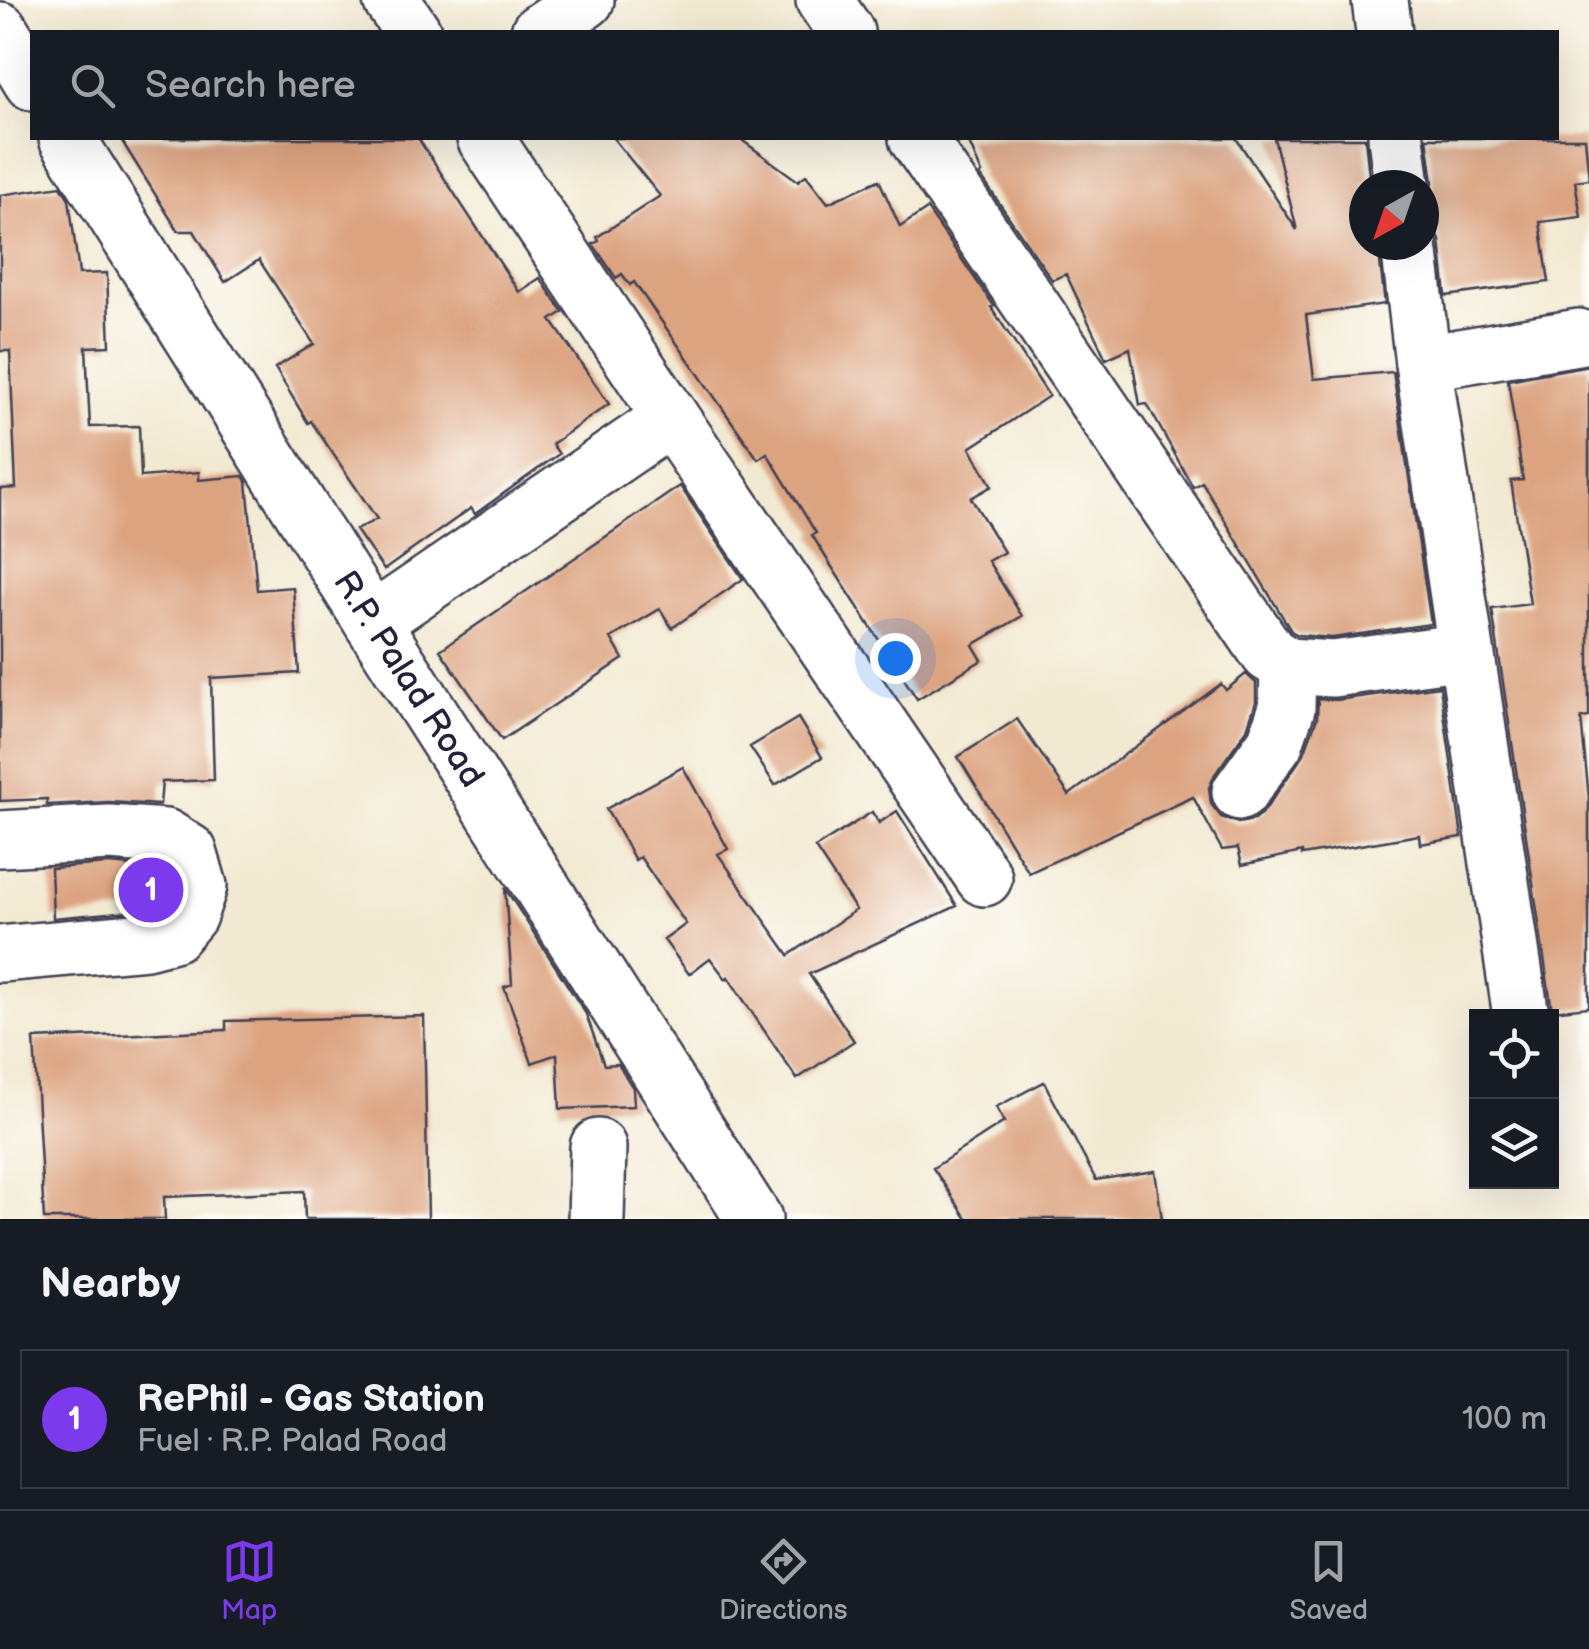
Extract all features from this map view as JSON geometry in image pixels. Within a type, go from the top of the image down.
[{"type":"street","points":[[391,0],[412,30]]},
{"type":"street","points":[[542,30],[586,0]]},
{"type":"street","points":[[824,0],[845,30]]},
{"type":"street","points":[[1380,0],[1384,30]]},
{"type":"street","points":[[0,30],[30,79]]},
{"type":"street","name":"R.P. Palad Road","points":[[68,140],[754,1219]]},
{"type":"street","points":[[485,140],[984,878]]},
{"type":"street","points":[[918,140],[1269,654],[1288,666],[1332,669],[1465,651]]},
{"type":"street","points":[[1396,140],[1400,170]]},
{"type":"street","points":[[1411,260],[1520,1009]]},
{"type":"street","points":[[1423,364],[1578,336]]},
{"type":"street","points":[[372,622],[670,418]]},
{"type":"street","points":[[1240,792],[1275,742],[1288,708],[1288,666]]},
{"type":"street","points":[[0,839],[110,833],[165,837],[190,852],[199,886],[190,915],[173,934],[146,941],[0,954]]},
{"type":"street","points":[[596,1219],[598,1146]]},
{"type":"building","points":[[1585,138],[1589,179],[1575,181],[1581,217],[1540,222],[1549,282],[1446,296],[1439,170],[1431,170],[1427,140]]},
{"type":"building","points":[[121,140],[419,140],[519,292],[540,278],[563,312],[551,320],[609,404],[552,444],[559,454],[475,514],[471,508],[384,570],[356,530],[377,519],[311,421],[308,423],[275,368],[314,344],[259,260],[225,282],[194,231],[178,231]]},
{"type":"building","points":[[615,140],[742,140],[798,181],[806,175],[828,203],[879,180],[900,227],[927,209],[994,306],[991,307],[1049,396],[970,448],[992,486],[971,498],[1004,552],[988,561],[1022,616],[973,645],[982,660],[917,699],[812,535],[816,533],[767,453],[758,459],[634,282],[630,285],[622,274],[616,278],[593,244],[599,241],[597,237],[660,196]]},
{"type":"building","points":[[968,140],[1237,140],[1297,230],[1274,140],[1365,140],[1368,170],[1349,170],[1349,260],[1380,260],[1385,304],[1306,315],[1314,379],[1393,372],[1431,624],[1332,638],[1291,631],[1202,482],[1193,487],[1147,404],[1140,405],[1130,348],[1106,359],[1066,274],[1052,280],[980,175]]},
{"type":"building","points":[[61,186],[69,199],[79,274],[107,273],[110,346],[86,347],[90,427],[139,426],[141,477],[199,472],[199,480],[243,476],[247,482],[257,590],[293,587],[299,673],[211,678],[214,780],[162,782],[160,805],[47,805],[47,799],[0,801],[0,489],[16,488],[10,351],[0,351],[0,195]]},
{"type":"building","points":[[1589,365],[1589,717],[1581,718],[1589,798],[1589,1007],[1559,1010],[1552,1009],[1492,609],[1530,604],[1511,481],[1523,480],[1508,380]]},
{"type":"building","points":[[680,486],[743,579],[672,628],[660,609],[611,638],[623,659],[502,740],[440,650]]},
{"type":"building","points":[[1246,674],[1256,683],[1256,702],[1247,729],[1209,788],[1211,804],[1221,817],[1238,823],[1254,820],[1265,810],[1304,754],[1317,718],[1318,699],[1337,700],[1440,686],[1462,837],[1420,844],[1419,835],[1242,865],[1238,848],[1222,850],[1193,797],[1029,873],[958,757],[1017,719],[1069,795],[1221,684],[1226,690]]},
{"type":"building","points":[[798,718],[822,757],[775,785],[750,747]]},
{"type":"building","points":[[683,767],[728,849],[718,854],[789,955],[856,910],[815,848],[872,812],[879,823],[897,811],[957,906],[809,974],[854,1041],[797,1079],[728,977],[710,958],[689,974],[664,940],[686,924],[640,857],[635,860],[606,809]]},
{"type":"building","points":[[109,864],[162,872],[161,899],[156,906],[53,918],[51,868]]},
{"type":"building","points":[[505,888],[586,1014],[604,1065],[618,1064],[633,1088],[634,1106],[560,1109],[557,1054],[532,1063],[504,987],[512,984]]},
{"type":"building","points":[[424,1016],[428,1219],[305,1219],[304,1191],[164,1197],[165,1219],[44,1219],[34,1039],[226,1030],[226,1021]]},
{"type":"building","points":[[1044,1082],[1096,1180],[1155,1171],[1162,1219],[967,1219],[933,1168],[1004,1122],[996,1107]]},
{"type":"place","name":"RePhil - Gas Station","points":[[151,890]]}]
